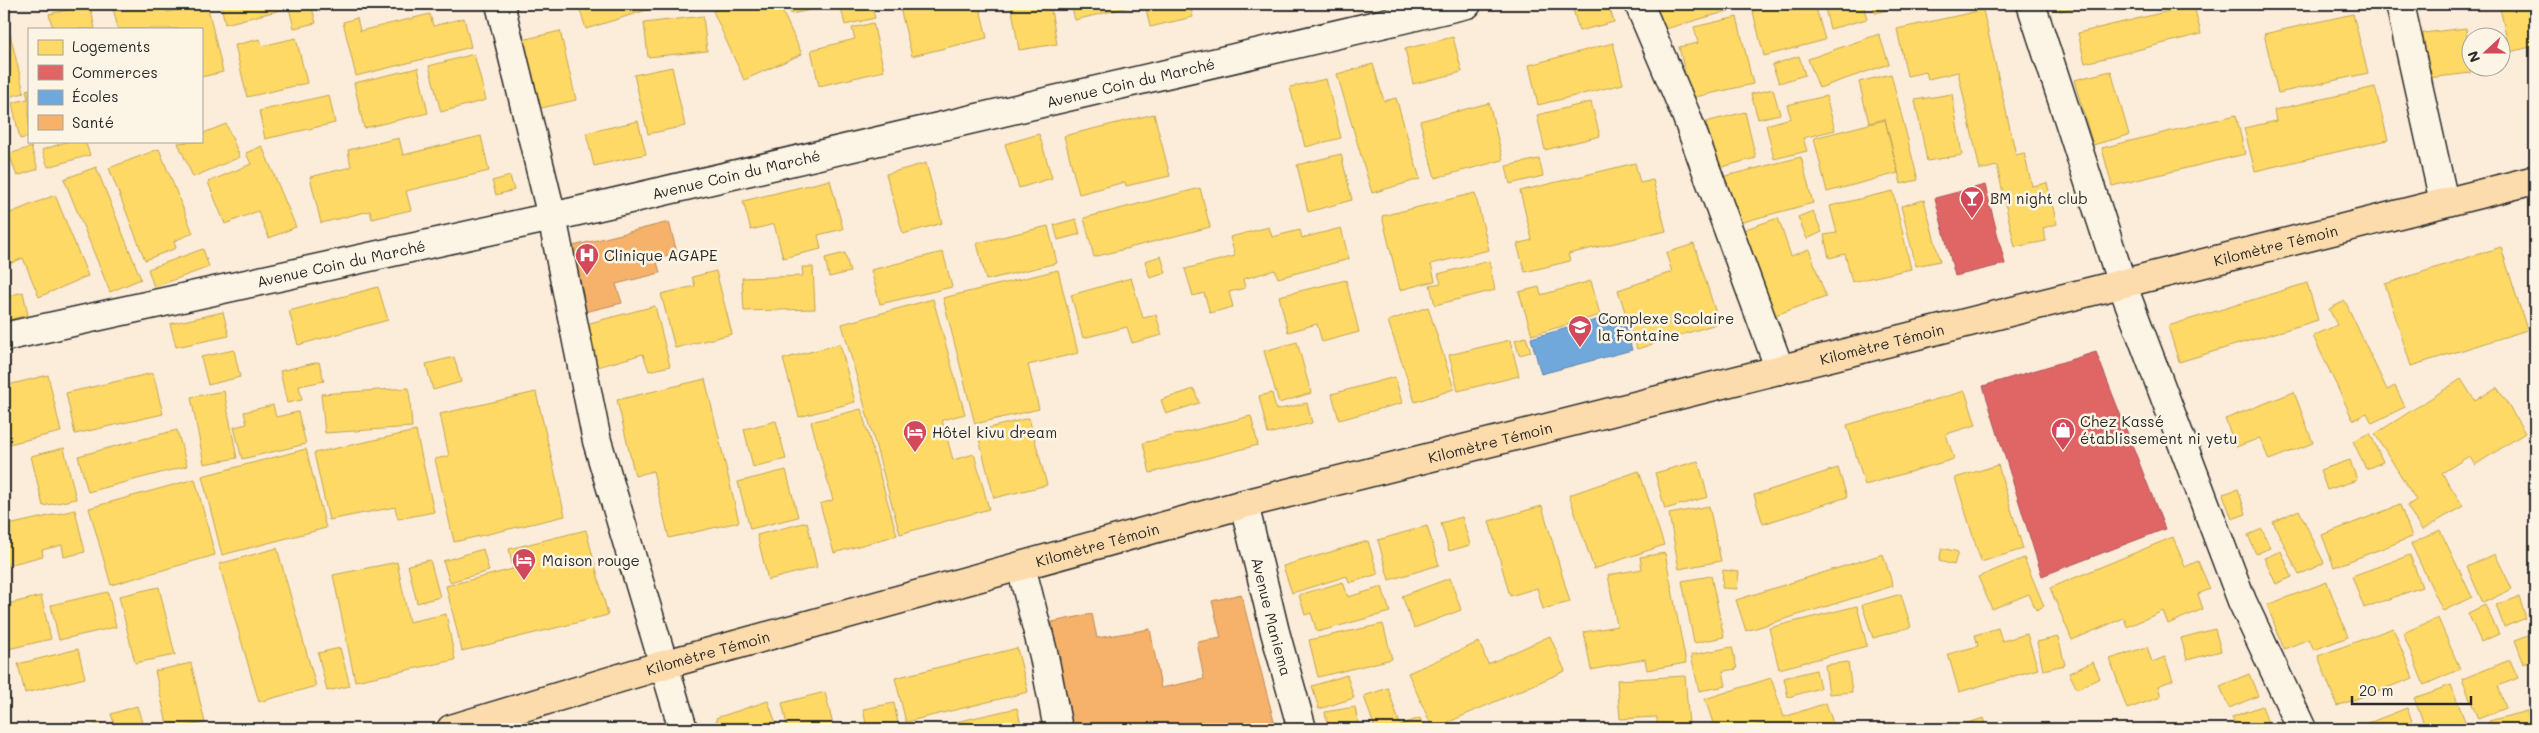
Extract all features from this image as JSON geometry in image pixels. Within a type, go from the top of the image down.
[{"type":"main road","name":"Kilomètre Témoin","points":[[451,729],[663,665],[1244,504],[2535,180]]},
{"type":"street","points":[[500,4],[552,217],[596,441],[683,729]]},
{"type":"street","name":"Avenue Coin du Marché","points":[[4,336],[552,217],[1467,4]]},
{"type":"street","points":[[1640,4],[1686,116],[1780,370]]},
{"type":"street","points":[[2031,4],[2122,284],[2242,601],[2302,729]]},
{"type":"street","points":[[2400,4],[2444,202]]},
{"type":"street","name":"Avenue Maniema","points":[[1244,504],[1275,632],[1302,729]]},
{"type":"street","points":[[1021,566],[1044,656],[1058,729]]},
{"type":"building: Logements","points":[[112,4],[165,4],[167,12],[207,4],[223,72],[202,77],[202,28],[118,28]]},
{"type":"building: Logements","points":[[221,4],[311,4],[316,23],[294,28],[289,8],[225,24]]},
{"type":"building: Logements","points":[[385,4],[417,4],[387,11]]},
{"type":"building: Logements","points":[[578,4],[666,4],[586,29]]},
{"type":"building: Logements","points":[[729,4],[779,4],[802,54],[744,80],[713,11]]},
{"type":"building: Logements","points":[[789,4],[808,4],[810,10],[791,14]]},
{"type":"building: Logements","points":[[840,4],[871,4],[875,18],[845,25]]},
{"type":"building: Logements","points":[[899,4],[979,4],[987,38],[912,56]]},
{"type":"building: Logements","points":[[1011,4],[1050,4],[1057,44],[1019,50]]},
{"type":"building: Logements","points":[[1071,4],[1137,4],[1137,5],[1075,20]]},
{"type":"building: Logements","points":[[1145,4],[1190,4],[1193,17],[1150,27]]},
{"type":"building: Logements","points":[[1592,4],[1608,4],[1614,22],[1579,31],[1573,9]]},
{"type":"building: Logements","points":[[1647,4],[1726,4],[1728,11],[1655,32]]},
{"type":"building: Logements","points":[[1751,4],[1815,4],[1825,40],[1764,56]]},
{"type":"building: Logements","points":[[1824,4],[1863,4],[1867,19],[1830,29]]},
{"type":"building: Logements","points":[[1873,4],[1913,4],[1875,13]]},
{"type":"building: Logements","points":[[2058,4],[2088,4],[2060,11]]},
{"type":"building: Logements","points":[[2499,4],[2535,4],[2535,46],[2512,52],[2512,28],[2504,28]]},
{"type":"building: Logements","points":[[90,5],[95,28],[53,28],[49,14]]},
{"type":"building: Logements","points":[[2194,5],[2201,34],[2085,63],[2078,33]]},
{"type":"building: Logements","points":[[1983,10],[2016,155],[2024,153],[2032,186],[2047,183],[2057,224],[2043,228],[2046,241],[2015,247],[1997,166],[1980,170],[1958,72],[1928,79],[1926,72],[1907,76],[1897,29]]},
{"type":"building: Logements","points":[[430,14],[433,26],[464,18],[471,47],[356,76],[343,22],[357,18],[360,31]]},
{"type":"building: Logements","points":[[2353,14],[2368,73],[2278,93],[2264,34]]},
{"type":"building: Logements","points":[[703,16],[707,51],[648,57],[644,23]]},
{"type":"building: Logements","points":[[1737,17],[1753,84],[1691,98],[1679,47],[1698,43],[1694,27]]},
{"type":"building: Logements","points":[[873,23],[884,71],[819,86],[811,50],[855,39],[852,28]]},
{"type":"building: Logements","points":[[8,25],[24,93],[4,98],[4,26]]},
{"type":"building: Logements","points":[[2462,28],[2462,74],[2428,78],[2423,33]]},
{"type":"building: Logements","points":[[560,31],[576,100],[533,110],[518,41]]},
{"type":"building: Logements","points":[[1879,34],[1889,64],[1819,88],[1808,59]]},
{"type":"building: Logements","points":[[1453,37],[1462,72],[1413,84],[1405,49]]},
{"type":"building: Logements","points":[[296,38],[307,83],[247,97],[235,45],[260,39],[262,46]]},
{"type":"building: Logements","points":[[1613,43],[1623,84],[1538,105],[1529,65]]},
{"type":"building: Logements","points":[[474,54],[486,100],[441,112],[429,66]]},
{"type":"building: Logements","points":[[1799,56],[1805,75],[1779,83],[1772,65]]},
{"type":"building: Logements","points":[[1373,64],[1384,101],[1396,98],[1420,179],[1372,193],[1337,74]]},
{"type":"building: Logements","points":[[672,67],[685,126],[648,134],[634,75]]},
{"type":"building: Logements","points":[[418,68],[428,113],[364,128],[354,83]]},
{"type":"building: Logements","points":[[2111,71],[2129,135],[2093,145],[2074,80]]},
{"type":"building: Logements","points":[[1891,74],[1918,180],[1901,184],[1885,119],[1869,123],[1859,82]]},
{"type":"building: Logements","points":[[1326,79],[1341,138],[1305,147],[1290,87]]},
{"type":"building: Logements","points":[[2375,87],[2388,140],[2255,171],[2244,128],[2276,121],[2274,110]]},
{"type":"building: Logements","points":[[1773,89],[1780,114],[1758,119],[1751,94]]},
{"type":"building: Logements","points":[[1952,94],[1962,155],[1927,161],[1915,100]]},
{"type":"building: Logements","points":[[329,95],[335,123],[265,139],[259,111]]},
{"type":"building: Logements","points":[[1826,96],[1835,130],[1803,138],[1807,151],[1774,159],[1766,125],[1791,118],[1787,105]]},
{"type":"building: Logements","points":[[28,99],[28,137],[20,139],[12,103]]},
{"type":"building: Logements","points":[[1591,102],[1600,136],[1545,150],[1537,115]]},
{"type":"building: Logements","points":[[1489,103],[1503,160],[1435,178],[1420,121]]},
{"type":"building: Logements","points":[[1745,112],[1756,158],[1718,168],[1706,122]]},
{"type":"building: Logements","points":[[1154,114],[1170,176],[1126,186],[1125,182],[1079,194],[1064,136]]},
{"type":"building: Logements","points":[[2236,115],[2245,154],[2112,186],[2102,148]]},
{"type":"building: Logements","points":[[1885,120],[1898,173],[1827,192],[1814,138]]},
{"type":"building: Logements","points":[[638,121],[646,154],[594,166],[586,133]]},
{"type":"building: Logements","points":[[226,124],[240,157],[193,177],[178,143],[202,142],[202,134]]},
{"type":"building: Logements","points":[[1039,134],[1052,178],[1019,188],[1005,144]]},
{"type":"building: Logements","points":[[481,136],[489,171],[406,191],[411,210],[372,219],[370,211],[321,223],[310,177],[351,167],[348,150],[399,138],[403,155]]},
{"type":"building: Logements","points":[[66,142],[85,142],[90,155],[48,167],[42,150]]},
{"type":"building: Logements","points":[[262,146],[296,227],[269,238],[258,211],[225,224],[208,182],[251,164],[246,153]]},
{"type":"building: Logements","points":[[31,147],[38,169],[17,176],[9,154]]},
{"type":"building: Logements","points":[[159,149],[193,233],[174,241],[176,248],[145,260],[109,168]]},
{"type":"building: Logements","points":[[1341,154],[1352,200],[1308,212],[1297,165]]},
{"type":"building: Logements","points":[[1801,157],[1813,203],[1735,224],[1722,177]]},
{"type":"building: Logements","points":[[1539,159],[1543,176],[1510,184],[1506,166]]},
{"type":"building: Logements","points":[[926,163],[942,223],[903,234],[886,174]]},
{"type":"building: Logements","points":[[1635,163],[1640,183],[1653,180],[1666,231],[1568,254],[1570,261],[1525,272],[1517,244],[1532,240],[1520,191]]},
{"type":"building: Logements","points":[[96,167],[141,279],[110,292],[64,179]]},
{"type":"building: Logements","points":[[510,176],[514,190],[496,195],[492,181]]},
{"type":"building: Logements","points":[[830,180],[843,229],[818,235],[821,249],[783,258],[774,224],[751,230],[743,201]]},
{"type":"building: Logements","points":[[1200,188],[1210,227],[1094,257],[1084,218]]},
{"type":"building: Logements","points":[[1893,191],[1911,269],[1852,282],[1845,254],[1829,258],[1824,235],[1837,233],[1830,206]]},
{"type":"building: Logements","points":[[1475,193],[1489,250],[1431,264],[1435,281],[1400,290],[1382,216]]},
{"type":"building: Logements","points":[[55,195],[88,276],[39,297],[23,258],[9,264],[4,252],[4,226],[8,224],[5,215]]},
{"type":"building: Logements","points":[[1924,200],[1940,261],[1916,266],[1901,206]]},
{"type":"building: Logements","points":[[1813,211],[1822,232],[1807,239],[1798,217]]},
{"type":"building: Logements","points":[[1778,218],[1791,256],[1809,249],[1826,297],[1770,317],[1740,231]]},
{"type":"building: Logements","points":[[1076,219],[1080,234],[1058,240],[1054,225]]},
{"type":"building: Logements","points":[[1048,226],[1057,263],[986,280],[977,243]]},
{"type":"building: Logements","points":[[1269,227],[1272,237],[1300,230],[1302,238],[1341,228],[1349,259],[1278,278],[1275,270],[1243,279],[1245,288],[1229,292],[1233,307],[1210,313],[1204,293],[1193,296],[1185,269],[1235,256],[1230,237]]},
{"type":"building: Logements","points":[[1694,244],[1719,323],[1637,349],[1618,290],[1672,272],[1666,253]]},
{"type":"building: Logements","points":[[2501,247],[2527,330],[2411,366],[2385,284]]},
{"type":"building: Logements","points":[[203,249],[209,267],[154,287],[148,269]]},
{"type":"building: Logements","points":[[943,252],[952,287],[880,304],[871,270]]},
{"type":"building: Logements","points":[[845,253],[850,272],[829,277],[825,258]]},
{"type":"building: Logements","points":[[1161,256],[1166,273],[1150,278],[1145,261]]},
{"type":"building: Logements","points":[[1489,261],[1495,290],[1435,305],[1430,285],[1441,283],[1438,274]]},
{"type":"building: Logements","points":[[802,267],[813,267],[815,309],[744,311],[742,278],[803,276]]},
{"type":"building: Logements","points":[[1058,270],[1078,353],[1028,365],[1039,409],[975,424],[943,298]]},
{"type":"building: Logements","points":[[716,271],[732,334],[675,348],[661,294],[695,286],[692,277]]},
{"type":"building: Logements","points":[[1131,278],[1143,318],[1156,315],[1162,335],[1132,343],[1127,327],[1083,338],[1071,295]]},
{"type":"building: Logements","points":[[1346,280],[1359,332],[1322,342],[1317,324],[1288,332],[1279,296]]},
{"type":"building: Logements","points":[[1591,281],[1600,315],[1532,335],[1519,292],[1539,287],[1541,295]]},
{"type":"building: Logements","points":[[2307,283],[2318,320],[2179,362],[2168,326]]},
{"type":"building: Logements","points":[[378,287],[388,320],[298,345],[289,311]]},
{"type":"building: Logements","points":[[23,292],[28,315],[4,321],[4,297]]},
{"type":"building: Logements","points":[[933,299],[965,414],[942,420],[953,460],[974,454],[989,509],[900,534],[842,324]]},
{"type":"building: Logements","points":[[2345,301],[2387,390],[2395,386],[2405,407],[2372,423],[2367,413],[2353,420],[2313,336],[2337,325],[2329,309]]},
{"type":"building: Logements","points":[[655,306],[670,366],[649,371],[643,354],[594,368],[582,325]]},
{"type":"building: Logements","points":[[1428,307],[1454,389],[1415,402],[1388,321]]},
{"type":"building: Logements","points":[[223,312],[229,336],[176,347],[170,324]]},
{"type":"building: Logements","points":[[1526,337],[1531,352],[1519,355],[1515,340]]},
{"type":"building: Logements","points":[[1510,340],[1519,376],[1458,391],[1449,355]]},
{"type":"building: Logements","points":[[1297,342],[1311,393],[1279,403],[1264,351]]},
{"type":"building: Logements","points":[[840,344],[855,402],[799,417],[783,359]]},
{"type":"building: Logements","points":[[234,350],[240,377],[208,385],[201,357]]},
{"type":"building: Logements","points":[[454,357],[461,382],[433,390],[426,364]]},
{"type":"building: Logements","points":[[319,362],[324,381],[299,386],[302,400],[287,403],[280,371]]},
{"type":"building: Logements","points":[[153,373],[163,414],[75,434],[66,393]]},
{"type":"building: Logements","points":[[48,375],[61,432],[4,445],[4,386]]},
{"type":"building: Logements","points":[[1395,377],[1402,403],[1339,420],[1332,394]]},
{"type":"building: Logements","points":[[705,379],[739,522],[669,538],[653,471],[635,476],[617,400]]},
{"type":"building: Logements","points":[[2461,379],[2475,401],[2497,387],[2525,433],[2475,465],[2469,456],[2442,473],[2463,506],[2422,530],[2407,506],[2416,500],[2375,434]]},
{"type":"building: Logements","points":[[409,388],[412,427],[325,433],[321,394]]},
{"type":"building: Logements","points":[[1194,389],[1199,403],[1166,414],[1161,400]]},
{"type":"building: Logements","points":[[224,391],[237,458],[204,464],[191,397]]},
{"type":"building: Logements","points":[[1965,391],[1976,425],[1946,434],[1954,459],[1865,485],[1847,425]]},
{"type":"building: Logements","points":[[536,392],[565,516],[454,542],[435,459],[449,456],[440,414]]},
{"type":"building: Logements","points":[[2294,392],[2313,443],[2269,460],[2260,438],[2236,447],[2225,419]]},
{"type":"building: Logements","points":[[1272,393],[1276,410],[1307,403],[1312,423],[1268,434],[1259,396]]},
{"type":"building: Logements","points":[[273,405],[276,417],[298,412],[306,444],[242,459],[234,427],[247,424],[244,412]]},
{"type":"building: Logements","points":[[861,409],[897,535],[834,553],[820,504],[833,500],[811,422]]},
{"type":"building: Logements","points":[[1251,416],[1258,445],[1150,473],[1143,443]]},
{"type":"building: Logements","points":[[1029,418],[1047,485],[994,498],[977,431]]},
{"type":"building: Logements","points":[[776,421],[786,459],[753,467],[744,429]]},
{"type":"building: Logements","points":[[177,430],[187,466],[88,492],[78,456]]},
{"type":"building: Logements","points":[[416,431],[434,512],[398,519],[395,507],[329,520],[314,453]]},
{"type":"building: Logements","points":[[2370,433],[2383,462],[2366,469],[2353,441]]},
{"type":"building: Logements","points":[[64,448],[76,499],[43,506],[31,456]]},
{"type":"building: Logements","points":[[306,449],[326,528],[222,555],[202,476]]},
{"type":"building: Logements","points":[[2350,460],[2357,480],[2327,490],[2320,470]]},
{"type":"building: Logements","points":[[1698,461],[1708,497],[1665,509],[1655,473]]},
{"type":"building: Logements","points":[[1998,465],[2023,549],[1981,562],[1955,478]]},
{"type":"building: Logements","points":[[1838,468],[1847,497],[1763,524],[1754,495]]},
{"type":"building: Logements","points":[[786,470],[798,517],[750,529],[738,482]]},
{"type":"building: Logements","points":[[1639,471],[1664,545],[1594,569],[1569,495]]},
{"type":"building: Logements","points":[[195,479],[215,555],[111,585],[89,508]]},
{"type":"building: Logements","points":[[2238,489],[2246,514],[2232,519],[2223,494]]},
{"type":"building: Logements","points":[[2400,505],[2412,537],[2334,567],[2322,535]]},
{"type":"building: Logements","points":[[1542,506],[1570,602],[1543,609],[1537,588],[1510,596],[1489,521]]},
{"type":"building: Logements","points":[[1709,506],[1721,561],[1679,569],[1669,514]]},
{"type":"building: Logements","points":[[75,510],[85,552],[64,557],[62,545],[42,550],[43,556],[4,566],[4,526]]},
{"type":"building: Logements","points":[[2299,510],[2324,563],[2299,575],[2273,522]]},
{"type":"building: Logements","points":[[1462,517],[1470,545],[1449,551],[1441,523]]},
{"type":"building: Logements","points":[[807,522],[817,567],[768,580],[757,535]]},
{"type":"building: Logements","points":[[1427,526],[1439,565],[1389,580],[1378,540]]},
{"type":"building: Logements","points":[[2262,529],[2270,548],[2256,554],[2248,535]]},
{"type":"building: Logements","points":[[586,530],[608,615],[462,651],[446,586],[513,569],[509,549]]},
{"type":"building: Logements","points":[[2440,530],[2472,597],[2443,611],[2411,544]]},
{"type":"building: Logements","points":[[2173,537],[2185,567],[2198,561],[2210,589],[2198,594],[2203,609],[2168,624],[2163,611],[2127,627],[2124,618],[2072,640],[2050,588]]},
{"type":"building: Logements","points":[[1368,541],[1378,574],[1349,583],[1347,576],[1292,593],[1283,566]]},
{"type":"building: Logements","points":[[277,548],[316,686],[259,702],[219,564]]},
{"type":"building: Logements","points":[[1942,548],[1958,552],[1954,565],[1939,561]]},
{"type":"building: Logements","points":[[483,549],[489,571],[450,582],[443,561]]},
{"type":"building: Logements","points":[[2281,551],[2292,577],[2276,584],[2264,558]]},
{"type":"building: Logements","points":[[1665,553],[1686,663],[1647,670],[1645,659],[1591,670],[1584,632],[1617,626],[1608,575],[1642,569],[1640,557]]},
{"type":"building: Logements","points":[[1883,554],[1893,586],[1746,631],[1736,600]]},
{"type":"building: Logements","points":[[2495,554],[2512,589],[2483,603],[2467,567]]},
{"type":"building: Logements","points":[[2410,555],[2422,587],[2364,608],[2352,576]]},
{"type":"building: Logements","points":[[2024,558],[2044,606],[2036,610],[2029,594],[1992,609],[1978,577]]},
{"type":"building: Logements","points":[[430,560],[440,597],[417,603],[408,565]]},
{"type":"building: Logements","points":[[397,562],[409,622],[446,614],[455,660],[355,681],[333,575]]},
{"type":"building: Logements","points":[[1723,570],[1739,572],[1737,589],[1722,588]]},
{"type":"building: Logements","points":[[1711,576],[1724,637],[1694,643],[1682,581]]},
{"type":"building: Logements","points":[[1450,578],[1461,610],[1414,628],[1402,596]]},
{"type":"building: Logements","points":[[1343,582],[1348,597],[1382,587],[1390,612],[1317,632],[1311,613],[1305,615],[1299,595]]},
{"type":"building: Logements","points":[[2327,582],[2348,637],[2314,650],[2309,639],[2284,649],[2267,605]]},
{"type":"building: Logements","points":[[159,587],[175,655],[135,663],[119,596]]},
{"type":"building: Logements","points":[[108,592],[116,627],[59,640],[51,605]]},
{"type":"building: Logements","points":[[1901,594],[1911,627],[1873,638],[1862,605]]},
{"type":"building: Logements","points":[[41,596],[51,639],[4,650],[4,605]]},
{"type":"building: Logements","points":[[2519,597],[2526,618],[2504,627],[2496,605]]},
{"type":"building: Logements","points":[[2485,605],[2499,634],[2481,642],[2468,613]]},
{"type":"building: Logements","points":[[1857,606],[1867,646],[1779,669],[1769,628]]},
{"type":"building: Logements","points":[[2438,618],[2460,669],[2424,685],[2403,633]]},
{"type":"building: Logements","points":[[1383,624],[1392,659],[1318,677],[1309,640]]},
{"type":"building: Logements","points":[[1998,628],[2002,641],[2027,634],[2038,669],[1959,692],[1948,654],[1978,646],[1975,635]]},
{"type":"building: Logements","points":[[2393,628],[2413,678],[2337,706],[2318,656]]},
{"type":"building: Logements","points":[[2215,629],[2221,651],[2187,660],[2181,638]]},
{"type":"building: Logements","points":[[2534,633],[2535,660],[2524,664],[2515,640]]},
{"type":"building: Logements","points":[[1550,636],[1565,671],[1433,729],[1408,673],[1479,642],[1488,664]]},
{"type":"building: Logements","points":[[2058,637],[2065,665],[2043,670],[2037,642]]},
{"type":"building: Logements","points":[[1732,647],[1737,669],[1723,671],[1726,686],[1699,691],[1691,655]]},
{"type":"building: Logements","points":[[2147,647],[2152,662],[2165,657],[2173,680],[2158,686],[2161,697],[2127,709],[2110,659]]},
{"type":"building: Logements","points":[[340,648],[350,686],[327,691],[318,653]]},
{"type":"building: Logements","points":[[1017,648],[1028,692],[906,722],[895,678]]},
{"type":"building: Logements","points":[[78,649],[85,678],[25,693],[18,664]]},
{"type":"building: Logements","points":[[2510,660],[2518,678],[2498,686],[2506,708],[2478,719],[2462,679]]},
{"type":"building: Logements","points":[[1848,662],[1852,692],[1829,694],[1825,665]]},
{"type":"building: Logements","points":[[2093,662],[2100,678],[2077,689],[2069,673]]},
{"type":"building: Logements","points":[[191,663],[205,723],[168,729],[155,671]]},
{"type":"building: Logements","points":[[1816,670],[1820,688],[1788,697],[1784,678]]},
{"type":"building: Logements","points":[[2249,674],[2258,696],[2229,708],[2220,686]]},
{"type":"building: Logements","points":[[1347,675],[1354,698],[1319,709],[1312,686]]},
{"type":"building: Logements","points":[[1685,676],[1689,725],[1657,727],[1657,717],[1620,719],[1617,680]]},
{"type":"building: Logements","points":[[1771,678],[1784,717],[1826,703],[1835,729],[1764,729],[1762,724],[1745,729],[1715,729],[1705,699]]},
{"type":"building: Logements","points":[[2451,685],[2468,729],[2426,729],[2414,698]]},
{"type":"building: Logements","points":[[1388,688],[1400,725],[1420,718],[1424,729],[1375,729],[1364,696]]},
{"type":"building: Logements","points":[[825,692],[834,729],[788,729],[782,703]]},
{"type":"building: Logements","points":[[768,701],[778,729],[719,729],[716,718]]},
{"type":"building: Logements","points":[[894,703],[899,729],[867,729],[863,709]]},
{"type":"building: Logements","points":[[137,706],[144,729],[116,729],[111,714]]},
{"type":"building: Logements","points":[[2262,706],[2270,729],[2237,729],[2232,717]]},
{"type":"building: Logements","points":[[1355,707],[1359,729],[1328,729],[1325,712]]},
{"type":"building: Logements","points":[[1017,708],[1022,729],[925,729]]},
{"type":"building: Logements","points":[[2407,708],[2415,729],[2353,729]]},
{"type":"building: Logements","points":[[2527,711],[2531,729],[2491,729],[2489,721]]},
{"type":"building: Logements","points":[[1984,718],[1987,729],[1948,729]]},
{"type":"building: Logements","points":[[102,723],[104,729],[79,729]]},
{"type":"building: Logements","points":[[2161,723],[2164,729],[2142,729]]},
{"type":"building: Commerces","points":[[1985,185],[2005,264],[1955,276],[1935,198]]},
{"type":"building: Commerces","points":[[2096,352],[2165,529],[2042,576],[1983,386]]},
{"type":"building: Écoles","points":[[1622,313],[1632,350],[1541,374],[1531,338]]},
{"type":"building: Santé","points":[[669,222],[677,253],[656,258],[660,273],[616,284],[622,303],[585,312],[569,247]]},
{"type":"building: Santé","points":[[1241,594],[1276,729],[1071,729],[1052,622],[1092,614],[1097,638],[1150,629],[1161,688],[1204,679],[1197,642],[1221,638],[1212,601]]},
{"type":"place","name":"BM night club","points":[[1972,219]]},
{"type":"place","name":"Clinique AGAPE","points":[[587,276]]},
{"type":"place","name":"Complexe Scolaire la Fontaine","points":[[1580,348]]},
{"type":"place","name":"Chez Kassé établissement ni yetu","points":[[2063,451]]},
{"type":"place","name":"Hôtel kivu dream","points":[[915,453]]},
{"type":"place","name":"Maison rouge","points":[[524,581]]}]
